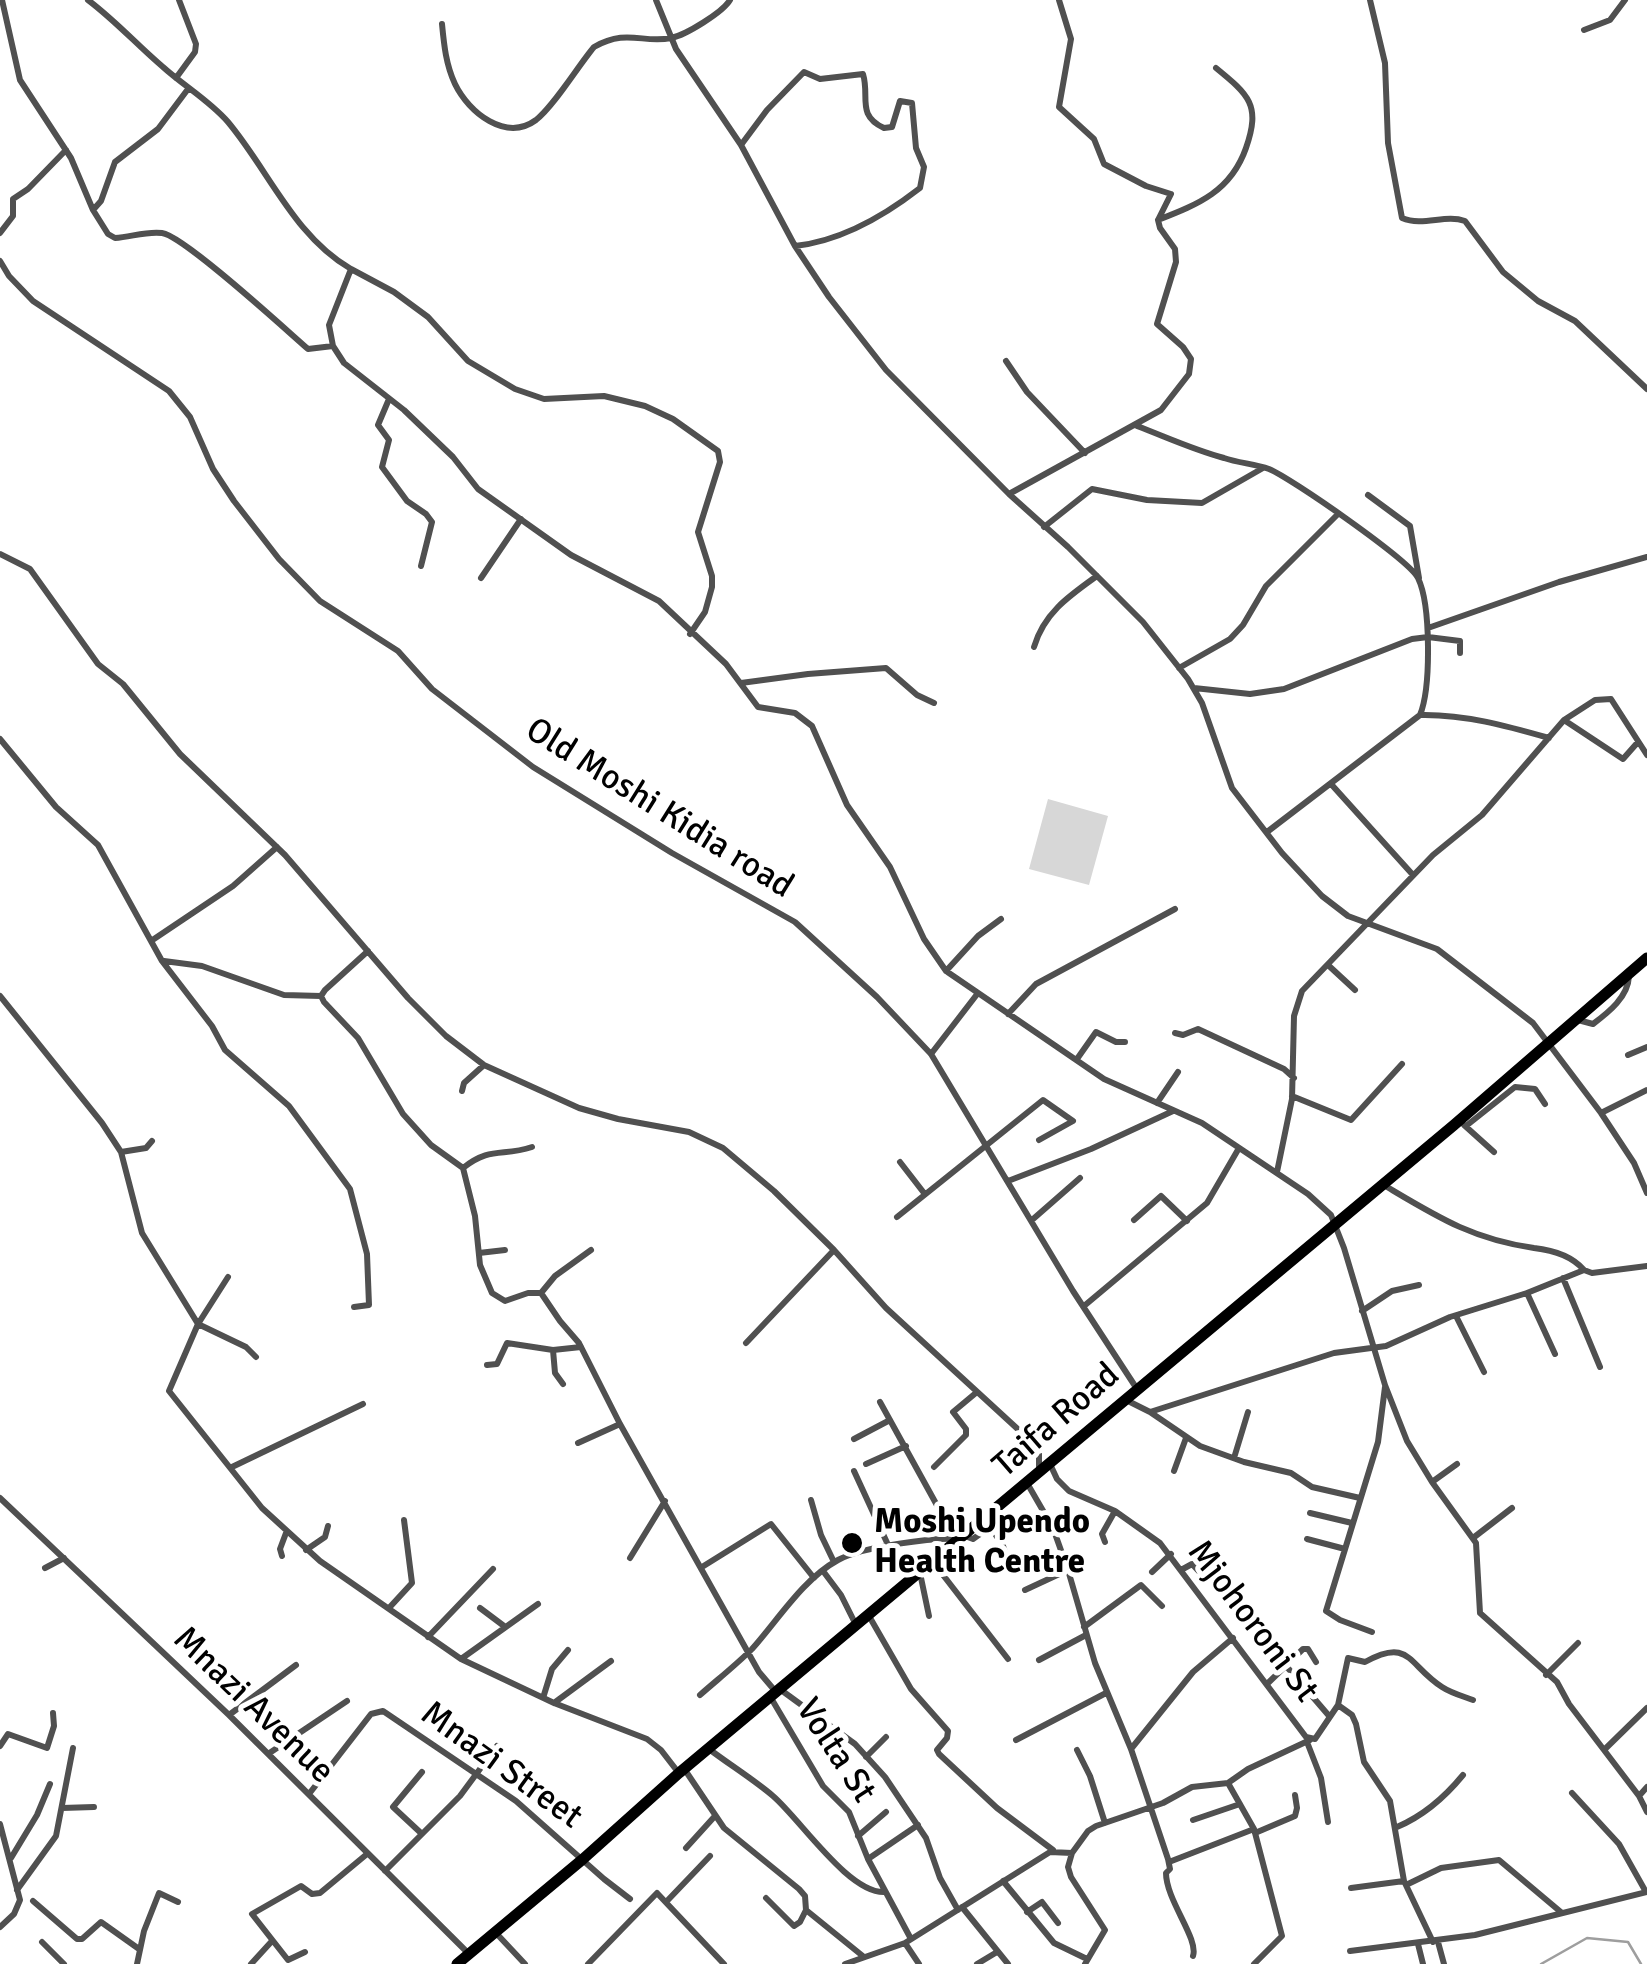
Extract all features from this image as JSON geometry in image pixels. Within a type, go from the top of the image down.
[{"type":"highway","name":"Taifa Road","points":[[457,1964],[1336,1222],[1462,1124],[1647,958]]},
{"type":"street","points":[[2,0],[20,80],[66,150],[108,234],[115,238],[140,234],[170,236],[308,348],[333,346]]},
{"type":"street","points":[[88,0],[228,123],[306,231],[330,256],[394,292],[428,317],[468,362],[516,389],[544,399],[604,396],[645,406],[674,419],[718,451],[720,462],[698,532],[712,587],[706,612],[690,634]]},
{"type":"street","points":[[176,78],[195,52],[196,44],[179,0]]},
{"type":"street","points":[[656,0],[671,38],[741,146],[795,246],[828,297],[886,370],[1144,622],[1193,688],[1232,788],[1267,832],[1322,896],[1348,916],[1428,945],[1454,960],[1533,1023],[1601,1113],[1634,1162],[1647,1192]]},
{"type":"street","points":[[442,24],[445,57],[456,87],[469,103],[502,129],[530,124],[541,116],[594,47],[606,40],[633,36],[671,38],[727,6],[730,0]]},
{"type":"street","points":[[1059,0],[1071,39],[1059,107],[1094,139],[1104,164],[1146,186],[1170,193],[1158,220]]},
{"type":"street","points":[[1370,0],[1385,63],[1388,143],[1402,218],[1417,222],[1457,218],[1465,221],[1502,272],[1538,301],[1574,321],[1647,389]]},
{"type":"street","points":[[1584,30],[1610,20],[1625,0]]},
{"type":"street","points":[[1158,220],[1218,191],[1240,165],[1254,117],[1244,94],[1216,68]]},
{"type":"street","points":[[741,146],[767,110],[806,72],[820,79],[863,74],[867,88],[865,111],[871,121],[884,128],[892,127],[900,101],[912,104],[916,148],[924,168],[920,188],[881,217],[816,244],[795,246]]},
{"type":"street","points":[[93,210],[101,201],[115,162],[158,129],[188,89]]},
{"type":"street","points":[[0,233],[13,216],[13,199],[66,150]]},
{"type":"street","points":[[1009,494],[1136,426],[1161,410],[1183,384],[1191,366],[1188,352],[1157,324],[1176,256],[1158,220]]},
{"type":"street","name":"Old Moshi Kidia road","points":[[0,261],[34,301],[169,391],[190,418],[213,470],[234,501],[279,559],[320,601],[398,651],[432,689],[533,767],[683,860],[795,922],[831,952],[931,1054],[1137,1389]]},
{"type":"street","points":[[352,269],[331,313],[329,337],[344,362],[390,399],[452,458],[478,489],[571,555],[658,602],[726,664],[758,708],[795,713],[812,726],[847,805],[890,867],[924,939],[946,971],[1104,1079],[1202,1123],[1323,1206],[1336,1222],[1385,1385],[1407,1441],[1474,1538],[1479,1553],[1480,1614],[1557,1682],[1647,1812]]},
{"type":"street","points":[[1006,361],[1027,392],[1085,453]]},
{"type":"street","points":[[390,399],[378,425],[388,440],[382,467],[407,501],[432,522],[421,566]]},
{"type":"street","points":[[1136,426],[1228,460],[1264,467],[1337,514],[1410,568],[1419,579]]},
{"type":"street","points":[[1044,527],[1092,489],[1147,500],[1202,503],[1264,467]]},
{"type":"street","points":[[1368,495],[1410,526],[1414,534],[1428,632],[1426,690],[1420,715]]},
{"type":"street","points":[[1180,668],[1230,639],[1266,586],[1337,514]]},
{"type":"street","points":[[482,578],[521,519]]},
{"type":"street","points":[[0,554],[30,568],[98,664],[123,684],[190,764],[277,847],[446,1036],[484,1065],[580,1108],[701,1136],[735,1156],[834,1250],[886,1308],[1038,1448],[1039,1473]]},
{"type":"street","points":[[1193,688],[1250,694],[1284,689],[1559,582],[1644,558],[1647,566]]},
{"type":"street","points":[[1034,647],[1043,621],[1097,576]]},
{"type":"street","points":[[1428,632],[1460,641],[1460,653]]},
{"type":"street","points":[[741,684],[886,668],[934,704]]},
{"type":"street","points":[[1277,1172],[1292,1096],[1293,1040],[1302,990],[1413,875],[1482,815],[1564,720],[1595,700],[1608,698],[1647,755]]},
{"type":"street","points":[[1267,832],[1420,715],[1489,722],[1549,738]]},
{"type":"street","points":[[1564,720],[1623,759],[1638,742]]},
{"type":"street","points":[[0,739],[56,808],[98,845],[162,961],[212,1026],[225,1050],[288,1106],[350,1189],[367,1254],[370,1298],[368,1307],[354,1307]]},
{"type":"street","points":[[1332,784],[1413,875]]},
{"type":"street","points":[[151,940],[233,886],[277,847]]},
{"type":"street","points":[[1008,1014],[1036,984],[1175,909]]},
{"type":"street","points":[[946,971],[978,936],[1001,919]]},
{"type":"street","points":[[162,961],[218,971],[284,994],[320,996],[368,951]]},
{"type":"street","points":[[1328,964],[1355,990]]},
{"type":"street","points":[[931,1054],[978,993]]},
{"type":"street","points":[[0,996],[121,1152],[142,1234],[198,1324],[242,1344],[256,1358]]},
{"type":"street","points":[[320,996],[358,1038],[402,1114],[431,1145],[462,1168],[487,1284],[497,1298],[512,1300],[528,1293],[541,1293]]},
{"type":"street","points":[[1175,1033],[1183,1035],[1198,1029],[1284,1069],[1294,1078]]},
{"type":"street","points":[[1077,1059],[1096,1032],[1116,1042],[1126,1042]]},
{"type":"street","points":[[1628,1054],[1647,1047]]},
{"type":"street","points":[[1292,1096],[1351,1120],[1402,1064]]},
{"type":"street","points":[[462,1091],[464,1083],[484,1065]]},
{"type":"street","points":[[1157,1104],[1178,1072]]},
{"type":"street","points":[[1494,1152],[1462,1124],[1516,1087],[1535,1089],[1545,1104]]},
{"type":"street","points":[[1601,1113],[1647,1090]]},
{"type":"street","points":[[896,1217],[1042,1100],[1073,1122],[1039,1140]]},
{"type":"street","points":[[1008,1181],[1091,1150],[1174,1110]]},
{"type":"street","points":[[121,1152],[146,1148],[152,1141]]},
{"type":"street","points":[[462,1168],[486,1153],[514,1153],[532,1147]]},
{"type":"street","points":[[1084,1306],[1207,1203],[1239,1148]]},
{"type":"street","points":[[900,1162],[924,1192]]},
{"type":"street","points":[[1032,1220],[1080,1178]]},
{"type":"street","points":[[1382,1184],[1472,1234],[1546,1249],[1584,1270]]},
{"type":"street","points":[[1134,1220],[1161,1196],[1187,1222]]},
{"type":"street","points":[[479,1253],[506,1250]]},
{"type":"street","points":[[541,1293],[555,1276],[590,1250]]},
{"type":"street","points":[[746,1343],[834,1250]]},
{"type":"street","points":[[1150,1412],[1334,1354],[1405,1339],[1456,1316],[1584,1270],[1647,1266]]},
{"type":"street","points":[[228,1277],[198,1324],[168,1391],[262,1508],[306,1550],[462,1659],[554,1703],[648,1739],[681,1771],[724,1828],[805,1896],[806,1910],[794,1926],[766,1898]]},
{"type":"street","points":[[1563,1278],[1600,1367]]},
{"type":"street","points":[[1362,1311],[1392,1291],[1419,1285]]},
{"type":"street","points":[[541,1293],[581,1348],[759,1672],[776,1694],[855,1744],[885,1777],[918,1824],[960,1908],[1008,1964]]},
{"type":"street","points":[[1527,1293],[1555,1354]]},
{"type":"street","points":[[1456,1316],[1484,1372]]},
{"type":"street","points":[[486,1365],[497,1364],[507,1343],[553,1350],[581,1348]]},
{"type":"street","points":[[553,1350],[555,1373],[562,1384]]},
{"type":"street","points":[[1372,1632],[1326,1611],[1379,1434],[1385,1385]]},
{"type":"street","points":[[934,1466],[966,1435],[966,1428],[953,1412],[977,1392]]},
{"type":"street","points":[[1125,1400],[1150,1412],[1186,1438],[1234,1458],[1291,1472],[1312,1487],[1360,1498]]},
{"type":"street","points":[[880,1402],[961,1538]]},
{"type":"street","points":[[232,1467],[364,1404]]},
{"type":"street","points":[[1234,1458],[1248,1412]]},
{"type":"street","points":[[854,1439],[890,1420]]},
{"type":"street","points":[[578,1442],[620,1424]]},
{"type":"street","points":[[1174,1471],[1186,1438]]},
{"type":"street","points":[[866,1464],[906,1446]]},
{"type":"street","name":"Mjohoroni St","points":[[1050,1464],[1069,1491],[1116,1510],[1171,1554],[1309,1741],[1315,1739],[1338,1706],[1352,1715],[1364,1762],[1390,1801],[1405,1883],[1444,1964]]},
{"type":"street","points":[[1432,1482],[1457,1464]]},
{"type":"street","points":[[854,1471],[889,1547]]},
{"type":"street","points":[[1027,1482],[1053,1528],[1106,1693],[1131,1749],[1169,1862],[1166,1882],[1176,1911],[1195,1945],[1193,1956]]},
{"type":"street","name":"Mnazi Avenue","points":[[0,1498],[228,1714],[468,1954]]},
{"type":"street","points":[[811,1500],[834,1562]]},
{"type":"street","points":[[630,1558],[665,1501]]},
{"type":"street","points":[[1474,1538],[1512,1508]]},
{"type":"street","points":[[1105,1542],[1102,1534],[1116,1510]]},
{"type":"street","points":[[1310,1513],[1352,1523]]},
{"type":"street","points":[[390,1608],[412,1583],[404,1520]]},
{"type":"street","points":[[702,1567],[770,1524],[814,1578]]},
{"type":"street","points":[[306,1550],[325,1537],[328,1526]]},
{"type":"street","points":[[700,1695],[748,1653],[814,1578],[848,1555],[973,1539],[992,1529],[1012,1571]]},
{"type":"street","points":[[282,1556],[280,1549],[286,1533]]},
{"type":"street","points":[[1308,1539],[1345,1550]]},
{"type":"street","points":[[1152,1572],[1171,1554]]},
{"type":"street","points":[[44,1568],[64,1558]]},
{"type":"street","points":[[933,1562],[1008,1660]]},
{"type":"street","points":[[1181,1570],[1192,1564],[1207,1580],[1220,1572]]},
{"type":"street","points":[[428,1637],[493,1569]]},
{"type":"street","points":[[1025,1590],[1068,1570]]},
{"type":"street","points":[[823,1571],[842,1595],[856,1626]]},
{"type":"street","points":[[920,1572],[929,1616]]},
{"type":"street","points":[[1040,1660],[1085,1631],[1142,1585],[1162,1606]]},
{"type":"street","points":[[462,1659],[538,1604]]},
{"type":"street","points":[[480,1608],[504,1626]]},
{"type":"street","points":[[869,1616],[911,1689],[948,1731],[937,1750],[939,1754],[997,1808],[1054,1850],[1072,1853]]},
{"type":"street","points":[[1131,1749],[1194,1672],[1233,1638]]},
{"type":"street","points":[[1546,1675],[1578,1643]]},
{"type":"street","points":[[1268,1684],[1306,1648],[1316,1662]]},
{"type":"street","points":[[544,1698],[552,1669],[568,1650]]},
{"type":"street","points":[[1338,1706],[1348,1658],[1365,1662],[1385,1651],[1403,1653],[1444,1688],[1473,1700]]},
{"type":"street","points":[[554,1703],[611,1660]]},
{"type":"street","points":[[228,1714],[296,1666]]},
{"type":"street","points":[[1286,1667],[1330,1718]]},
{"type":"street","points":[[1016,1740],[1106,1693]]},
{"type":"street","name":"Volta St","points":[[776,1694],[823,1786],[849,1812],[919,1964]]},
{"type":"street","points":[[268,1754],[348,1701]]},
{"type":"street","points":[[1604,1750],[1647,1708]]},
{"type":"street","name":"Mnazi Street","points":[[308,1794],[376,1710],[479,1775],[630,1899]]},
{"type":"street","points":[[0,1746],[8,1734],[47,1748],[54,1726],[53,1713]]},
{"type":"street","points":[[866,1757],[886,1737]]},
{"type":"street","points":[[1003,1881],[1054,1943],[1086,1961],[1105,1930],[1068,1867],[1072,1853],[1088,1831],[1151,1808],[1192,1787],[1228,1783],[1248,1769],[1309,1741],[1321,1778],[1328,1822]]},
{"type":"street","points":[[385,1872],[479,1775],[497,1746]]},
{"type":"street","points":[[17,1890],[52,1845],[73,1748]]},
{"type":"street","points":[[709,1749],[774,1796],[847,1872],[873,1892],[885,1892]]},
{"type":"street","points":[[1077,1750],[1090,1776],[1104,1823]]},
{"type":"street","points":[[422,1772],[393,1807],[422,1834]]},
{"type":"street","points":[[1396,1826],[1416,1818],[1464,1775]]},
{"type":"street","points":[[1228,1783],[1255,1831],[1282,1936],[1256,1963]]},
{"type":"street","points":[[10,1860],[38,1815],[50,1784]]},
{"type":"street","points":[[1639,1796],[1647,1787]]},
{"type":"street","points":[[1350,1952],[1435,1942],[1647,1892],[1619,1844],[1572,1793]]},
{"type":"street","points":[[1169,1862],[1294,1816],[1298,1808],[1294,1794]]},
{"type":"street","points":[[1193,1820],[1240,1804]]},
{"type":"street","points":[[62,1808],[94,1806]]},
{"type":"street","points":[[858,1836],[886,1812]]},
{"type":"street","points":[[686,1848],[715,1816]]},
{"type":"street","points":[[0,1824],[18,1908],[0,1927]]},
{"type":"street","points":[[868,1858],[918,1824]]},
{"type":"street","points":[[844,1964],[908,1941],[1054,1850]]},
{"type":"street","points":[[305,1952],[288,1960],[252,1916],[254,1911],[301,1886],[312,1894],[320,1893],[368,1854]]},
{"type":"street","points":[[666,1902],[710,1856]]},
{"type":"street","points":[[1351,1888],[1405,1883],[1440,1868],[1499,1860],[1563,1914]]},
{"type":"street","points":[[138,1964],[139,1949],[159,1893],[178,1902]]},
{"type":"street","points":[[588,1964],[653,1894],[666,1902],[724,1964]]},
{"type":"street","points":[[33,1901],[76,1939],[82,1939],[101,1922],[139,1949]]},
{"type":"street","points":[[1027,1912],[1042,1902],[1058,1923]]},
{"type":"street","points":[[806,1910],[864,1957]]},
{"type":"street","points":[[496,1932],[525,1964]]},
{"type":"street","points":[[257,1962],[272,1941]]},
{"type":"street","points":[[42,1942],[64,1964]]},
{"type":"street","points":[[1418,1944],[1424,1964]]},
{"type":"street","points":[[977,1964],[997,1952]]},
{"type":"shaded area","points":[[1048,799],[1108,816],[1089,885],[1029,869]]},
{"type":"waterway","points":[[1541,1964],[1587,1938],[1628,1942],[1641,1964]]},
{"type":"place","name":"Moshi Upendo Health Centre","points":[[852,1543]]}]
